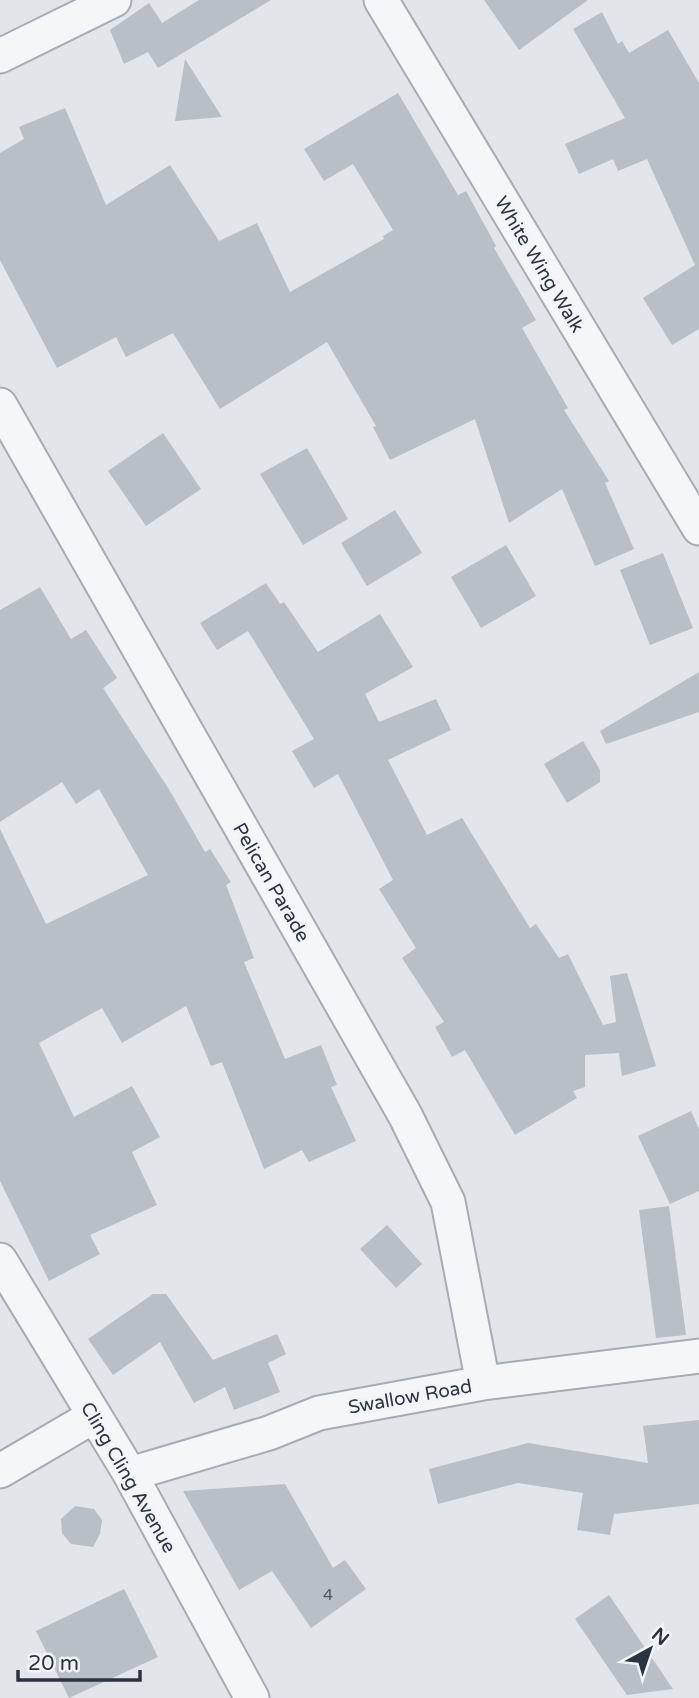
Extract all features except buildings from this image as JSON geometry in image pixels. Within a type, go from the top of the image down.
[{"type":"street","points":[[0,56],[114,0]]},
{"type":"street","name":"White Wing Walk","points":[[381,0],[699,528]]},
{"type":"street","name":"Pelican Parade","points":[[0,405],[405,1115],[449,1202],[483,1382]]},
{"type":"street","name":"Cling Cling Avenue","points":[[0,1260],[130,1474],[252,1698]]},
{"type":"street","name":"Swallow Road","points":[[130,1474],[269,1433],[318,1413],[483,1382],[699,1356]]},
{"type":"street","points":[[0,1471],[94,1416]]}]
